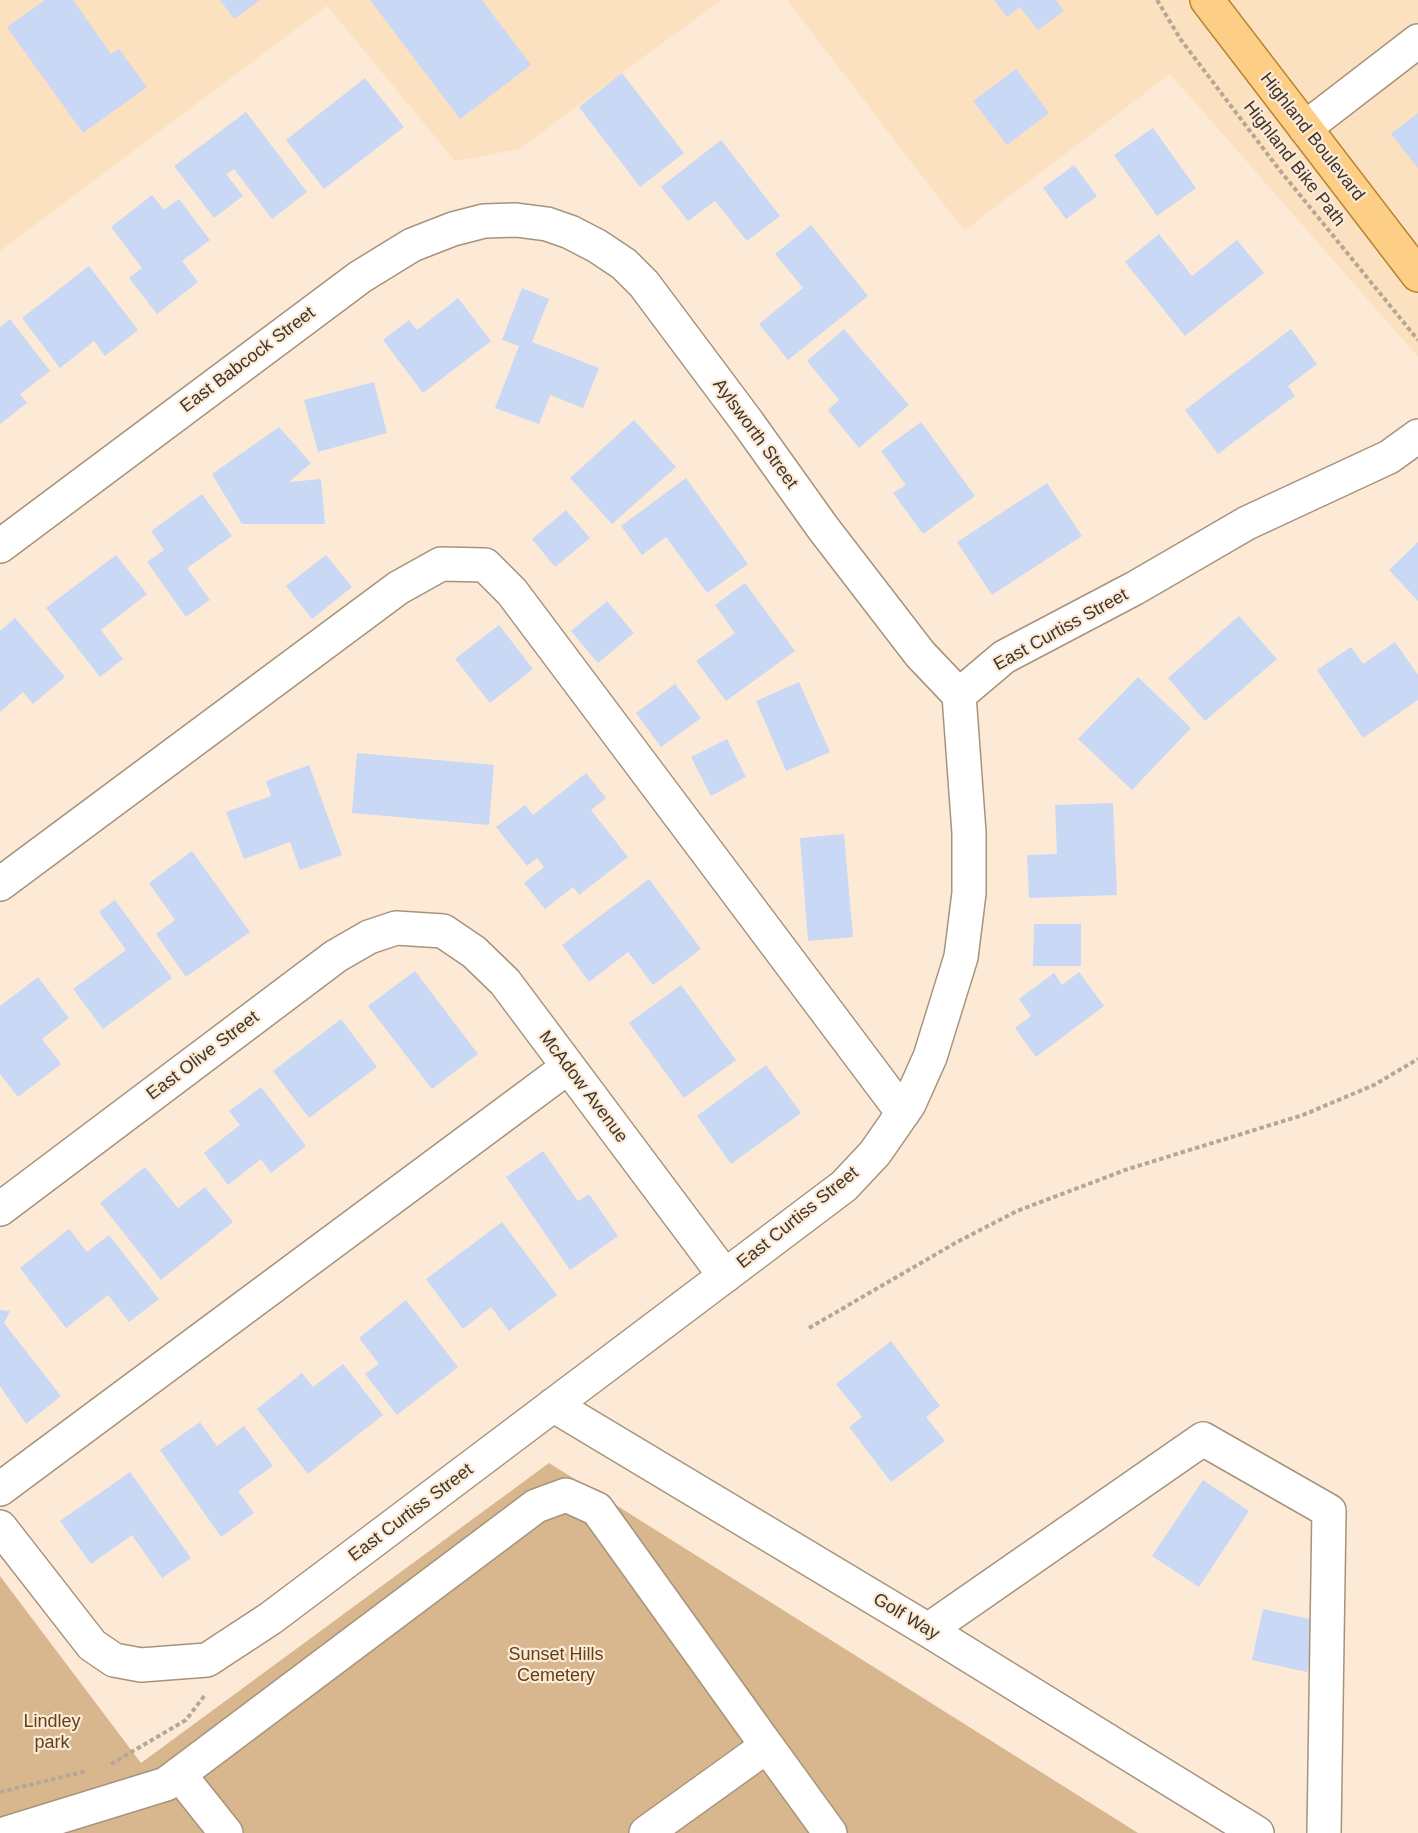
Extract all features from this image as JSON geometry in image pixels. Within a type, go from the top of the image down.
[{"type":"main road","name":"Highland Boulevard","points":[[1207,0],[1418,274]]},
{"type":"street","points":[[1305,128],[1418,41]]},
{"type":"street","name":"East Babcock Street","points":[[0,546],[360,277],[412,245],[453,229],[484,221],[516,220]]},
{"type":"street","name":"Aylsworth Street","points":[[516,220],[547,224],[579,236],[624,264],[644,284],[830,537],[920,654],[959,695]]},
{"type":"street","name":"East Curtiss Street","points":[[0,1527],[70,1620],[92,1645],[114,1660],[141,1665],[207,1660],[271,1618],[843,1186],[875,1153],[909,1104],[930,1057],[960,957],[969,893],[969,833],[959,695],[1004,657],[1135,588],[1247,523],[1389,458],[1418,436]]},
{"type":"street","points":[[0,884],[398,588],[441,564],[485,566],[512,592],[903,1113]]},
{"type":"street","name":"East Olive Street","points":[[0,1209],[336,956],[369,936],[396,928],[418,929]]},
{"type":"street","name":"McAdow Avenue","points":[[418,929],[443,931],[474,952],[505,982],[724,1276]]},
{"type":"street","points":[[0,1489],[568,1067]]},
{"type":"street","name":"Golf Way","points":[[554,1405],[928,1630],[1257,1833]]},
{"type":"street","points":[[928,1630],[1203,1439],[1329,1511],[1324,1833]]},
{"type":"street","points":[[7,1833],[166,1784],[536,1506],[566,1495],[597,1509],[830,1833]]},
{"type":"street","points":[[646,1833],[767,1746]]},
{"type":"street","points":[[179,1774],[226,1833]]},
{"type":"path","name":"Highland Bike Path","points":[[1157,0],[1181,40],[1278,168],[1418,340]]},
{"type":"path","points":[[809,1328],[957,1242],[1017,1211],[1128,1169],[1303,1115],[1374,1085],[1418,1059]]},
{"type":"path","points":[[108,1766],[186,1720],[205,1695]]},
{"type":"path","points":[[0,1792],[97,1768]]},
{"type":"shaded area","points":[[0,0],[721,0],[519,149],[455,161],[327,6],[0,251]]},
{"type":"shaded area","points":[[787,0],[1418,0],[1418,357],[1170,74],[964,231]]},
{"type":"green space","name":"Sunset Hills Cemetery","points":[[549,1463],[1138,1833],[0,1833],[0,1576],[141,1763]]},
{"type":"building","points":[[45,0],[73,0],[111,54],[119,49],[147,87],[83,133],[7,27]]},
{"type":"building","points":[[220,0],[260,0],[234,19]]},
{"type":"building","points":[[370,0],[482,0],[531,65],[460,119]]},
{"type":"building","points":[[994,0],[1056,0],[1064,11],[1038,30],[1020,7],[1007,17]]},
{"type":"building","points":[[1016,69],[1049,113],[1007,145],[973,101]]},
{"type":"building","points":[[622,73],[684,153],[640,187],[579,107]]},
{"type":"building","points":[[365,78],[404,127],[324,189],[286,140]]},
{"type":"building","points":[[246,112],[307,192],[272,219],[234,169],[226,174],[243,196],[214,218],[174,166]]},
{"type":"building","points":[[1418,113],[1418,168],[1391,134]]},
{"type":"building","points":[[1153,128],[1196,188],[1157,216],[1114,155]]},
{"type":"building","points":[[721,140],[780,216],[747,241],[715,201],[688,221],[661,187]]},
{"type":"building","points":[[1074,165],[1097,196],[1066,219],[1043,188]]},
{"type":"building","points":[[152,195],[164,210],[179,199],[210,240],[182,261],[198,282],[157,314],[129,278],[142,268],[111,227]]},
{"type":"building","points":[[811,225],[868,296],[788,360],[759,324],[803,288],[775,254]]},
{"type":"building","points":[[1159,234],[1192,276],[1237,240],[1264,273],[1185,336],[1125,262]]},
{"type":"building","points":[[89,266],[138,330],[105,356],[94,341],[60,368],[22,318]]},
{"type":"building","points":[[522,288],[549,299],[532,342],[599,368],[583,408],[550,395],[539,424],[495,408],[519,346],[502,340]]},
{"type":"building","points":[[458,298],[491,341],[423,393],[383,340],[409,320],[417,330]]},
{"type":"building","points":[[10,319],[50,371],[20,394],[27,403],[0,424],[0,327]]},
{"type":"building","points":[[844,329],[909,405],[859,448],[828,410],[839,400],[807,361]]},
{"type":"building","points":[[1291,329],[1317,364],[1288,386],[1295,396],[1218,454],[1185,410]]},
{"type":"building","points":[[374,382],[387,433],[318,452],[304,400]]},
{"type":"building","points":[[634,420],[676,467],[612,524],[570,478]]},
{"type":"building","points":[[921,422],[975,496],[923,534],[893,493],[906,485],[881,451]]},
{"type":"building","points":[[279,427],[311,463],[289,482],[321,479],[325,524],[242,524],[212,474]]},
{"type":"building","points":[[686,478],[748,564],[707,593],[666,537],[642,555],[621,526]]},
{"type":"building","points":[[1047,483],[1082,536],[992,595],[957,542]]},
{"type":"building","points":[[202,494],[232,536],[187,568],[210,600],[186,617],[147,562],[164,550],[151,531]]},
{"type":"building","points":[[566,510],[590,538],[555,567],[532,539]]},
{"type":"building","points":[[1418,542],[1418,601],[1389,570]]},
{"type":"building","points":[[116,555],[147,594],[101,630],[123,659],[100,677],[46,608]]},
{"type":"building","points":[[326,555],[352,587],[312,619],[286,586]]},
{"type":"building","points":[[745,583],[795,651],[726,701],[696,661],[735,633],[715,605]]},
{"type":"building","points":[[607,601],[634,633],[598,663],[571,631]]},
{"type":"building","points":[[1239,616],[1277,659],[1205,721],[1168,678]]},
{"type":"building","points":[[15,618],[65,677],[33,704],[23,692],[0,712],[0,631]]},
{"type":"building","points":[[499,625],[533,669],[490,703],[455,659]]},
{"type":"building","points":[[1395,642],[1418,675],[1418,700],[1363,738],[1317,670],[1351,647],[1363,664]]},
{"type":"building","points":[[1138,677],[1191,728],[1132,790],[1078,739]]},
{"type":"building","points":[[799,682],[830,752],[786,771],[756,701]]},
{"type":"building","points":[[675,684],[701,718],[661,747],[636,713]]},
{"type":"building","points":[[727,739],[746,777],[711,796],[691,757]]},
{"type":"building","points":[[357,753],[494,765],[489,825],[352,813]]},
{"type":"building","points":[[309,765],[342,855],[300,870],[290,842],[244,859],[226,812],[271,796],[266,781]]},
{"type":"building","points":[[586,773],[606,798],[591,810],[628,857],[579,895],[573,887],[545,909],[524,883],[544,867],[537,858],[527,866],[496,827],[525,805],[533,815]]},
{"type":"building","points":[[1113,803],[1117,895],[1029,898],[1027,855],[1057,854],[1055,805]]},
{"type":"building","points":[[844,834],[853,937],[808,941],[800,838]]},
{"type":"building","points":[[192,851],[250,932],[186,977],[156,934],[175,920],[149,883]]},
{"type":"building","points":[[649,879],[701,949],[653,985],[628,952],[589,982],[562,945]]},
{"type":"building","points":[[115,900],[172,978],[103,1029],[73,989],[126,950],[99,912]]},
{"type":"building","points":[[1034,924],[1081,924],[1081,966],[1033,966]]},
{"type":"building","points":[[415,971],[478,1054],[432,1089],[368,1006]]},
{"type":"building","points":[[1079,972],[1104,1006],[1036,1057],[1015,1028],[1031,1016],[1019,999],[1054,973],[1062,985]]},
{"type":"building","points":[[38,977],[69,1018],[42,1039],[61,1064],[18,1097],[0,1074],[0,1006]]},
{"type":"building","points":[[681,985],[736,1060],[684,1098],[629,1023]]},
{"type":"building","points":[[341,1019],[377,1067],[309,1118],[273,1071]]},
{"type":"building","points":[[766,1065],[801,1113],[731,1164],[697,1116]]},
{"type":"building","points":[[261,1087],[306,1146],[271,1173],[261,1159],[228,1185],[204,1153],[240,1125],[229,1111]]},
{"type":"building","points":[[543,1151],[578,1201],[589,1194],[618,1236],[570,1270],[506,1177]]},
{"type":"building","points":[[145,1167],[178,1208],[205,1187],[233,1222],[161,1280],[100,1203]]},
{"type":"building","points":[[502,1222],[557,1295],[509,1331],[491,1307],[463,1329],[426,1279]]},
{"type":"building","points":[[69,1229],[87,1252],[109,1235],[159,1299],[129,1322],[108,1295],[66,1328],[20,1268]]},
{"type":"building","points":[[406,1300],[458,1367],[397,1415],[365,1374],[379,1364],[359,1338]]},
{"type":"building","points":[[0,1310],[10,1311],[4,1323],[61,1396],[26,1424],[0,1386]]},
{"type":"building","points":[[891,1341],[940,1406],[926,1417],[945,1441],[891,1482],[849,1427],[862,1417],[836,1384]]},
{"type":"building","points":[[343,1364],[383,1415],[308,1474],[257,1409],[302,1373],[313,1387]]},
{"type":"building","points":[[200,1422],[217,1446],[244,1426],[273,1466],[238,1491],[254,1513],[221,1537],[160,1450]]},
{"type":"building","points":[[130,1472],[191,1558],[162,1578],[132,1535],[91,1564],[60,1521]]},
{"type":"building","points":[[1203,1480],[1249,1511],[1199,1587],[1152,1556]]},
{"type":"building","points":[[1263,1609],[1319,1621],[1307,1672],[1252,1660]]},
{"type":"park label","name":"Lindley park","points":[[52,1732]]}]
